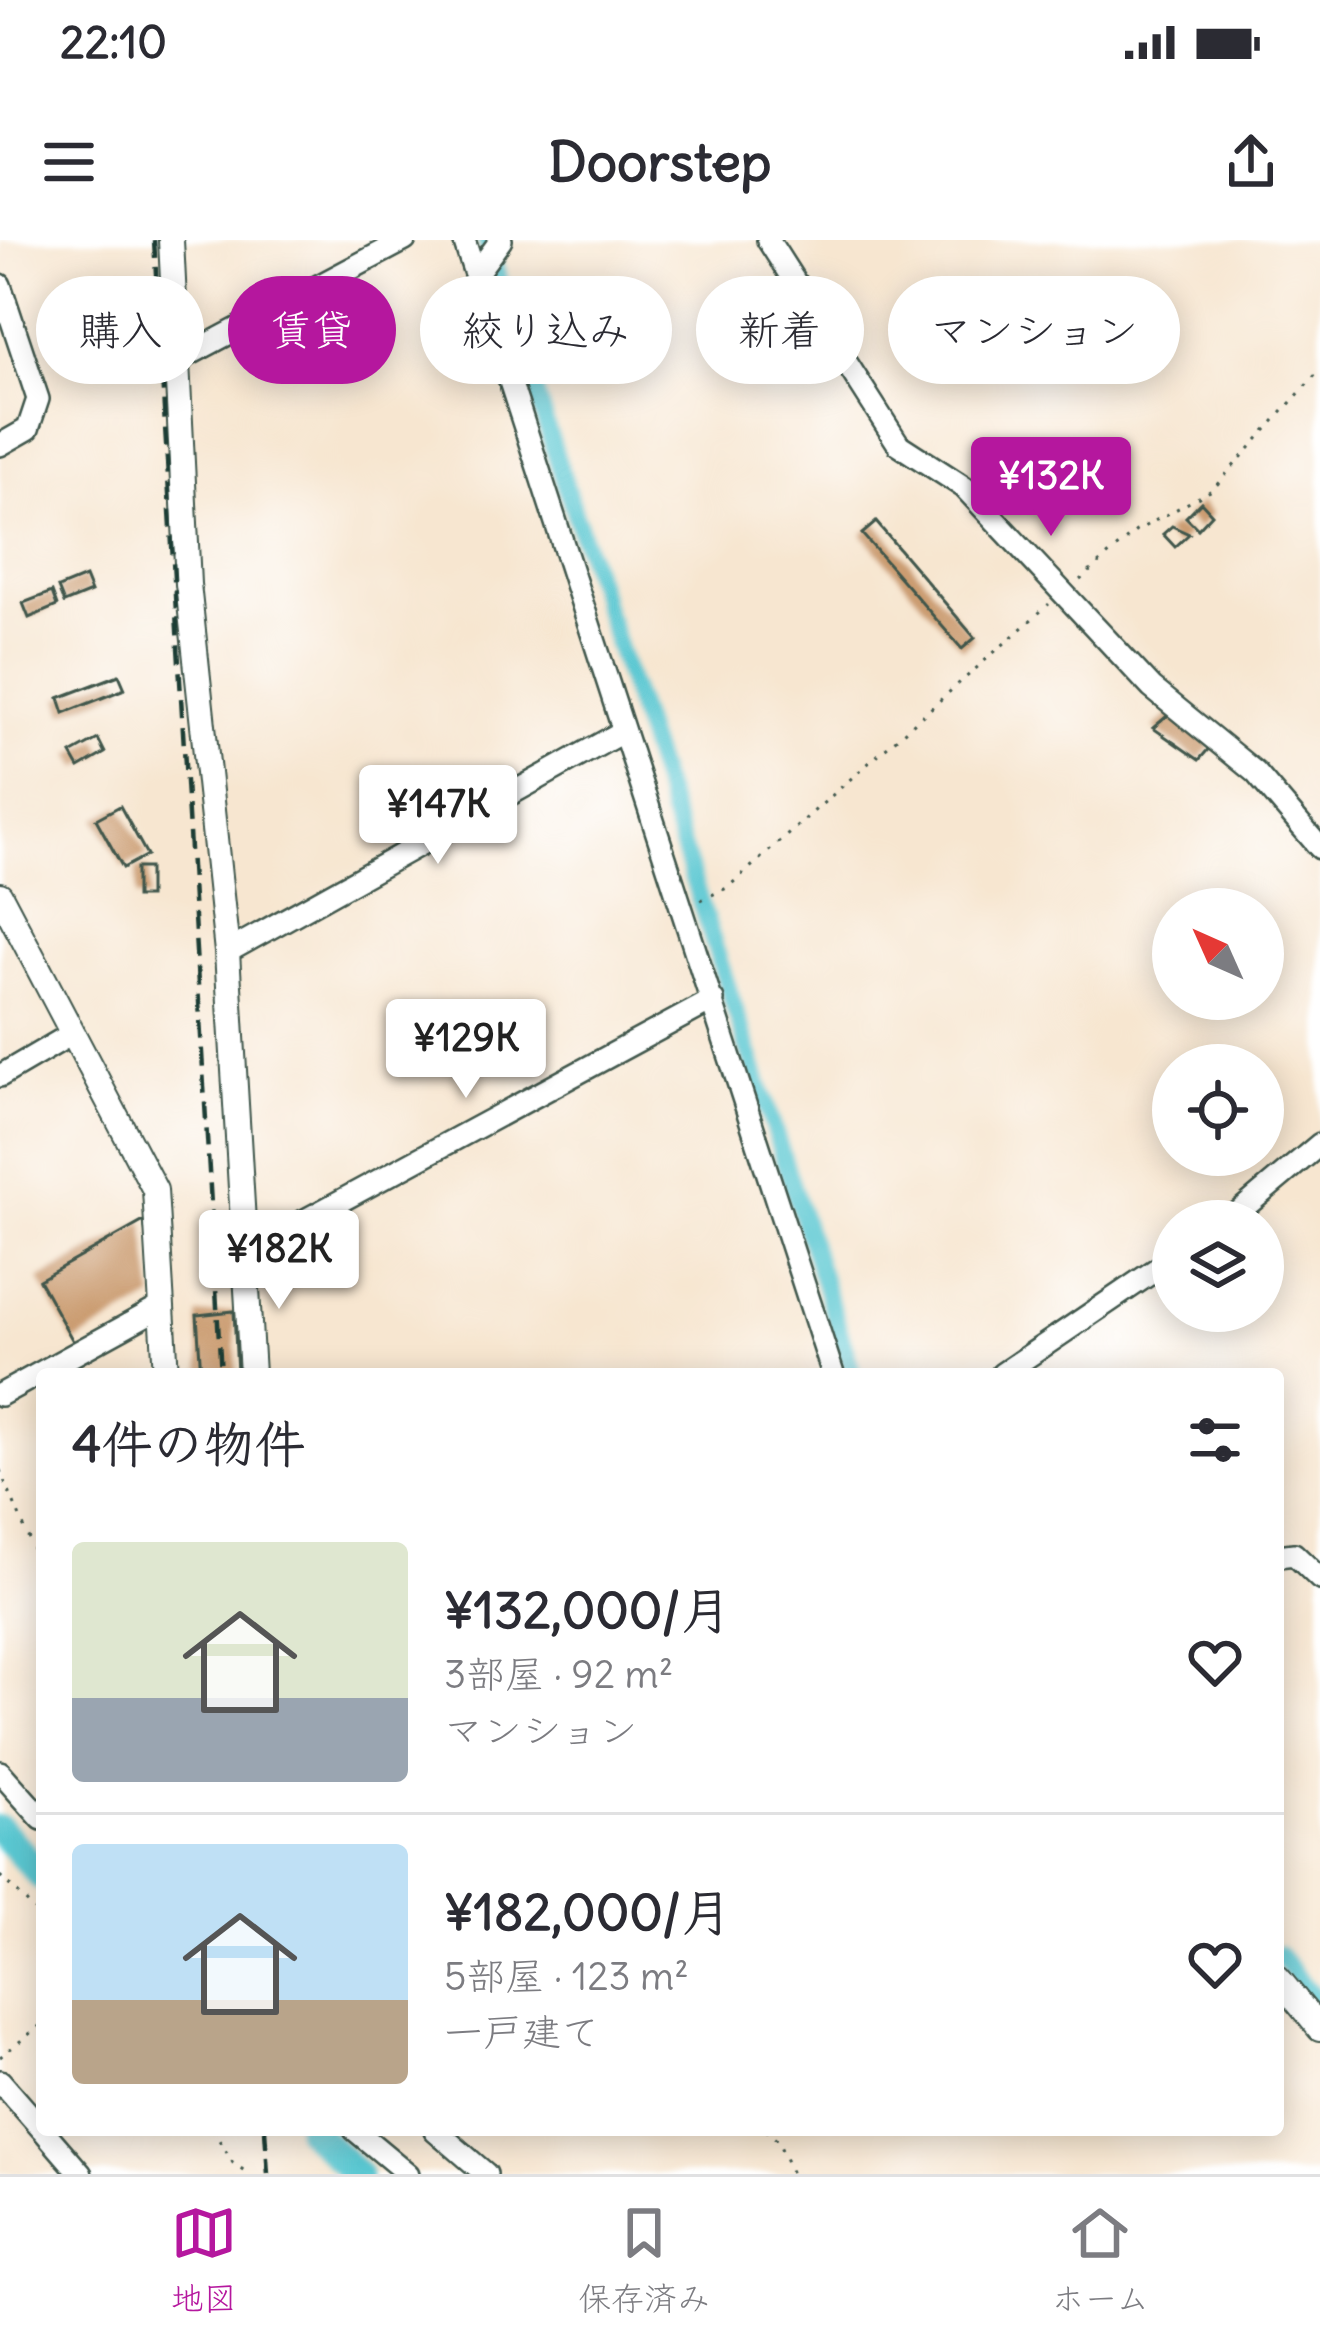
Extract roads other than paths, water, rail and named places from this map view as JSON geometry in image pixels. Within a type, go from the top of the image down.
[{"type":"street","points":[[171,240],[173,276]]},
{"type":"street","points":[[204,347],[405,240]]},
{"type":"street","points":[[464,240],[479,269],[622,732],[831,1368]]},
{"type":"street","points":[[768,240],[899,445],[964,487],[1152,688],[1256,773],[1320,848]]},
{"type":"street","points":[[479,269],[499,243]]},
{"type":"street","points":[[0,285],[38,399],[28,429],[0,445]]},
{"type":"street","points":[[178,384],[188,584],[226,952],[252,1368]]},
{"type":"street","points":[[226,952],[622,732]]},
{"type":"street","points":[[0,895],[154,1190],[166,1368]]},
{"type":"street","points":[[246,1252],[713,1000]]},
{"type":"street","points":[[0,1076],[70,1035]]},
{"type":"street","points":[[1253,1200],[1320,1144]]},
{"type":"street","points":[[1011,1368],[1152,1272]]},
{"type":"street","points":[[49,1368],[162,1306]]},
{"type":"street","points":[[0,1395],[36,1375]]},
{"type":"street","points":[[1284,1555],[1294,1554],[1320,1579]]},
{"type":"street","points":[[5,1779],[36,1804]]},
{"type":"street","points":[[5,1779],[36,1813]]},
{"type":"street","points":[[1284,1985],[1320,2029]]},
{"type":"street","points":[[0,2081],[36,2123]]},
{"type":"street","points":[[47,2136],[82,2174]]},
{"type":"street","points":[[363,2136],[408,2174]]},
{"type":"street","points":[[442,2136],[486,2174]]},
{"type":"waterway","points":[[486,240],[851,1368]]},
{"type":"waterway","points":[[0,1830],[36,1869]]},
{"type":"waterway","points":[[1284,1961],[1320,2005]]},
{"type":"waterway","points":[[316,2136],[356,2174]]},
{"type":"railway","points":[[154,240],[221,1368]]},
{"type":"railway","points":[[265,2136],[268,2174]]}]
